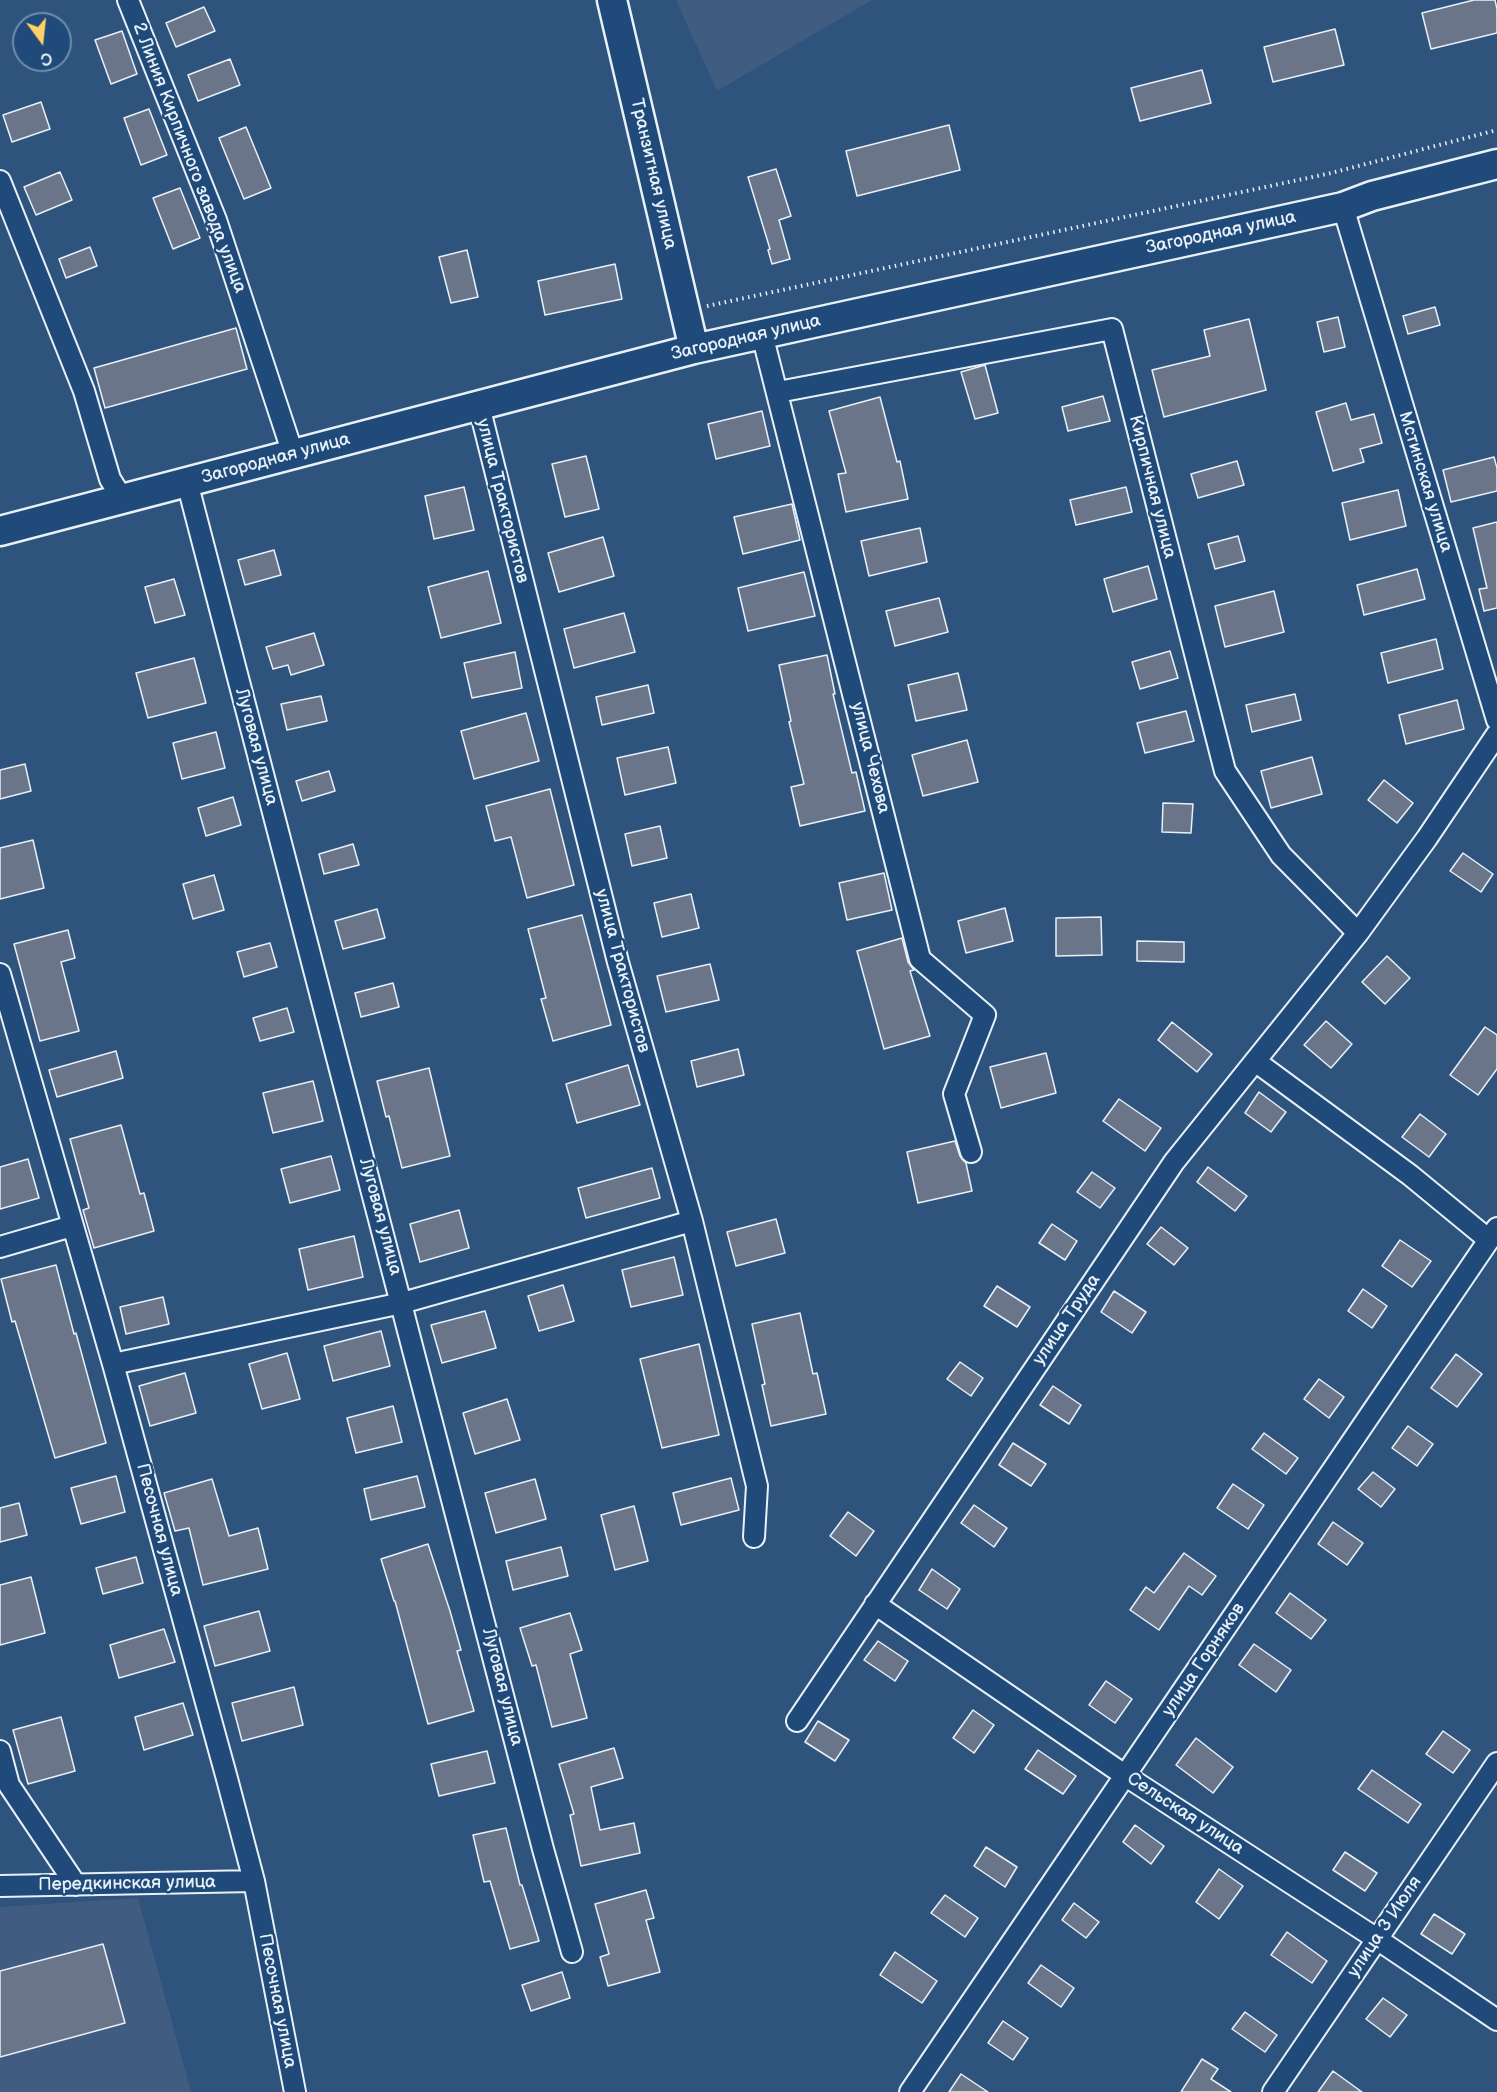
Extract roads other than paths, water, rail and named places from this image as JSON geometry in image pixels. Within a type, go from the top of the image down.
[{"type":"main road","name":"Транзитная улица","points":[[612,0],[694,349]]},
{"type":"main road","name":"Загородная улица","points":[[0,531],[694,349],[1343,207],[1372,196],[1497,164]]},
{"type":"street","name":"2 Линия Кирпичного завода улица","points":[[128,0],[216,220],[293,454]]},
{"type":"street","points":[[0,181],[84,391],[110,479],[122,498]]},
{"type":"street","name":"Мстинская улица","points":[[1343,207],[1497,720]]},
{"type":"street","name":"Кирпичная улица","points":[[778,392],[1112,329],[1225,771],[1281,855],[1358,933]]},
{"type":"street","name":"улица Чехова","points":[[762,334],[920,959],[985,1016],[954,1094],[971,1152]]},
{"type":"street","name":"улица Трактористов","points":[[478,406],[618,962],[692,1221],[757,1486],[754,1537]]},
{"type":"street","name":"Луговая улица","points":[[187,482],[543,1849],[572,1952]]},
{"type":"street","name":"улица Труда","points":[[797,1721],[1174,1161],[1358,933],[1427,838],[1497,734]]},
{"type":"street","name":"Песочная улица","points":[[0,974],[113,1364],[254,1881],[295,2092]]},
{"type":"street","points":[[1255,1061],[1493,1234]]},
{"type":"street","points":[[113,1364],[402,1303],[692,1221]]},
{"type":"street","points":[[0,1247],[72,1226]]},
{"type":"street","name":"улица Горняков","points":[[910,2092],[1493,1234]]},
{"type":"street","name":"Сельская улица","points":[[876,1604],[1126,1776],[1497,2020]]},
{"type":"street","points":[[0,1751],[9,1785],[76,1884]]},
{"type":"street","name":"улица 3 Июля","points":[[1273,2092],[1497,1762]]},
{"type":"street","name":"Передкинская улица","points":[[0,1886],[254,1881]]}]
